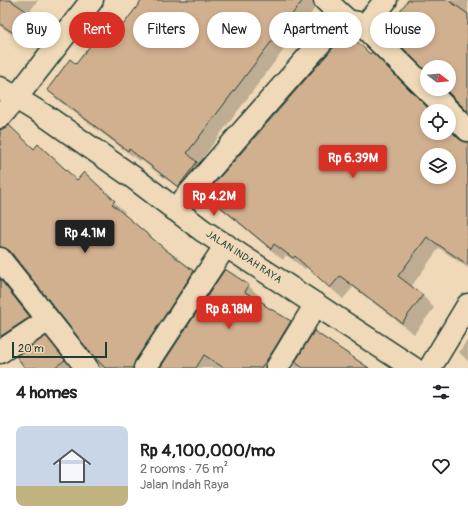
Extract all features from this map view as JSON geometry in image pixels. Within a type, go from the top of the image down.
[{"type":"street","points":[[0,117],[8,93],[92,0]]},
{"type":"street","points":[[325,0],[340,12]]},
{"type":"street","points":[[362,19],[386,0]]},
{"type":"street","points":[[362,30],[442,104]]},
{"type":"street","points":[[175,210],[316,48]]},
{"type":"street","name":"JALAN INDAH RAYA","points":[[8,93],[57,124],[134,178],[202,230],[413,368]]},
{"type":"street","points":[[456,118],[468,130]]},
{"type":"street","points":[[145,368],[226,245]]},
{"type":"street","points":[[0,259],[87,368]]},
{"type":"street","points":[[277,368],[316,304]]},
{"type":"street","points":[[430,368],[468,305]]},
{"type":"street","points":[[0,352],[48,320]]},
{"type":"building","points":[[0,0],[10,0],[28,12],[12,12],[12,32],[0,24]]},
{"type":"building","points":[[142,0],[303,0],[294,12],[269,12],[269,45],[187,153],[197,162],[178,187],[129,149],[128,151],[47,90],[70,59],[76,64],[88,48],[125,48],[125,22]]},
{"type":"building","points":[[408,0],[448,0],[468,14],[468,112],[452,96],[456,96],[456,60],[420,60],[420,65],[403,48],[435,48],[435,12],[399,12]]},
{"type":"building","points":[[362,46],[370,54],[372,52],[424,104],[420,104],[420,140],[456,140],[456,136],[464,142],[468,142],[468,265],[427,237],[398,276],[423,295],[402,323],[340,276],[330,288],[295,256],[293,258],[274,244],[271,249],[205,194],[333,48],[362,48]]},
{"type":"building","points":[[9,125],[34,149],[38,144],[77,180],[84,172],[115,201],[112,204],[166,250],[194,271],[135,361],[133,368],[105,368],[89,351],[10,251],[0,247],[0,129],[5,129]]},
{"type":"building","points":[[225,269],[249,285],[245,292],[291,321],[273,351],[261,368],[224,368],[204,355],[196,368],[160,368]]},
{"type":"building","points":[[0,279],[30,317],[1,336],[0,334]]},
{"type":"building","points":[[314,331],[369,368],[303,368],[295,362]]},
{"type":"building","points":[[46,336],[65,360],[54,368],[25,368],[16,356]]}]
